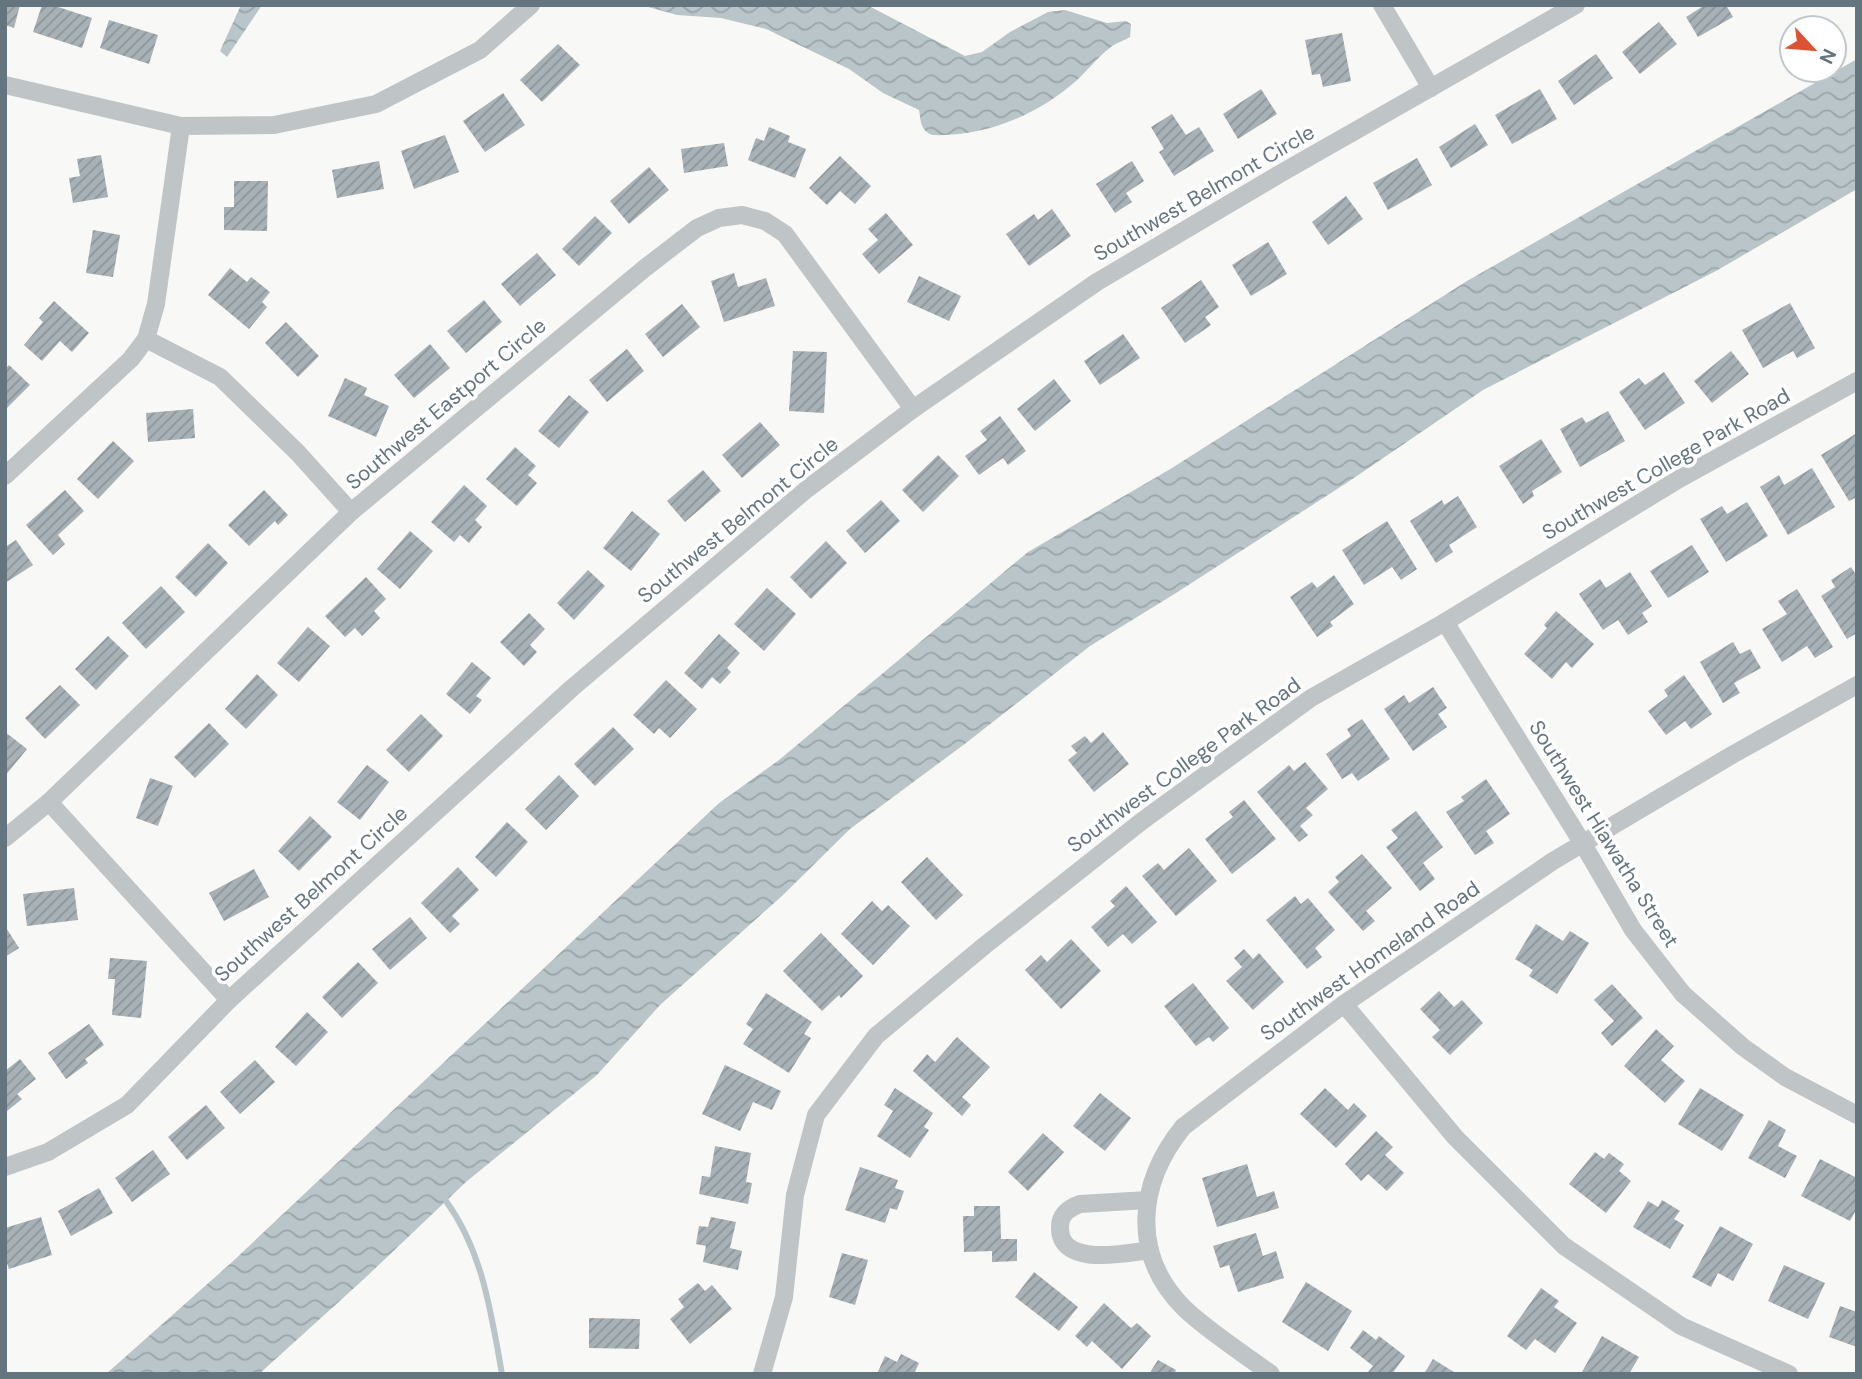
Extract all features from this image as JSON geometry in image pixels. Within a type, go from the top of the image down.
[{"type":"street","points":[[5,85],[181,126],[274,125],[376,104],[480,50],[531,5]]},
{"type":"street","points":[[1382,5],[1431,88]]},
{"type":"street","name":"Southwest Belmont Circle","points":[[5,1167],[48,1152],[127,1105],[229,1000],[572,688],[807,489],[913,409],[1097,282],[1576,5]]},
{"type":"street","points":[[5,477],[131,359],[146,339],[156,304],[181,126]]},
{"type":"street","name":"Southwest Eastport Circle","points":[[5,838],[49,802],[351,512],[697,228],[719,218],[743,215],[765,221],[785,234],[913,409]]},
{"type":"street","points":[[146,339],[220,377],[298,453],[351,512]]},
{"type":"street","name":"Southwest College Park Road","points":[[762,1374],[784,1297],[795,1195],[816,1115],[876,1036],[984,946],[1165,804],[1311,698],[1445,622],[1679,479],[1857,381]]},
{"type":"street","name":"Southwest Hiawatha Street","points":[[1445,622],[1583,844],[1633,930],[1683,995],[1743,1047],[1785,1077],[1857,1115]]},
{"type":"street","name":"Southwest Homeland Road","points":[[1271,1374],[1184,1308],[1157,1271],[1146,1227],[1148,1200],[1153,1177],[1167,1146],[1183,1127],[1344,1004],[1553,861],[1732,755],[1855,691]]},
{"type":"street","points":[[49,802],[229,1000]]},
{"type":"street","points":[[1344,1004],[1455,1137],[1564,1246],[1681,1326],[1788,1374]]},
{"type":"street","points":[[1148,1200],[1080,1204],[1063,1214],[1060,1224],[1064,1241],[1070,1247],[1089,1255],[1150,1250]]},
{"type":"water","points":[[241,5],[262,5],[227,57],[220,51]]},
{"type":"water","points":[[641,5],[867,5],[965,56],[982,52],[1010,32],[1048,12],[1065,10],[1107,23],[1126,21],[1131,24],[1130,37],[1111,47],[1061,93],[1027,114],[990,128],[952,135],[932,135],[923,128],[919,110],[883,93],[849,69],[766,29],[721,18],[677,15]]},
{"type":"water","points":[[1857,59],[1857,189],[1716,271],[1483,390],[1348,482],[1090,646],[850,829],[782,896],[660,1005],[597,1075],[466,1182],[259,1374],[106,1374],[231,1263],[718,804],[779,760],[1028,552],[1172,468],[1467,281],[1813,84],[1848,84],[1848,64]]},
{"type":"building","points":[[5,5],[20,5],[14,28],[5,25]]},
{"type":"building","points":[[42,5],[52,5],[92,18],[82,48],[33,32]]},
{"type":"building","points":[[1705,5],[1726,5],[1733,17],[1698,37],[1686,17]]},
{"type":"building","points":[[109,20],[158,35],[149,64],[100,48]]},
{"type":"building","points":[[1659,22],[1677,44],[1640,74],[1622,52]]},
{"type":"building","points":[[1342,33],[1351,81],[1323,87],[1320,74],[1312,75],[1305,40]]},
{"type":"building","points":[[558,44],[580,65],[542,102],[520,80]]},
{"type":"building","points":[[1596,54],[1613,78],[1574,105],[1558,81]]},
{"type":"building","points":[[1261,89],[1277,114],[1238,139],[1223,114]]},
{"type":"building","points":[[1540,89],[1557,119],[1512,144],[1495,115]]},
{"type":"building","points":[[503,93],[525,125],[485,152],[463,121]]},
{"type":"building","points":[[1172,114],[1186,135],[1199,127],[1214,151],[1174,176],[1159,152],[1164,149],[1151,127]]},
{"type":"building","points":[[1475,124],[1488,145],[1451,168],[1439,147]]},
{"type":"building","points":[[769,127],[790,136],[788,142],[806,149],[795,178],[748,160],[756,138],[764,141]]},
{"type":"building","points":[[445,135],[459,172],[414,189],[401,151]]},
{"type":"building","points":[[724,143],[728,166],[684,173],[681,149]]},
{"type":"building","points":[[101,155],[108,197],[73,203],[69,178],[80,176],[77,159]]},
{"type":"building","points":[[840,156],[871,186],[855,204],[840,191],[827,205],[809,188]]},
{"type":"building","points":[[1417,158],[1432,185],[1388,210],[1373,183]]},
{"type":"building","points":[[379,161],[384,189],[337,198],[332,170]]},
{"type":"building","points":[[1132,161],[1144,181],[1126,193],[1132,202],[1115,213],[1096,184]]},
{"type":"building","points":[[649,167],[669,190],[629,224],[610,201]]},
{"type":"building","points":[[234,181],[268,181],[267,231],[224,230],[224,207],[234,207]]},
{"type":"building","points":[[1346,196],[1363,219],[1328,245],[1312,222]]},
{"type":"building","points":[[1052,209],[1071,236],[1029,266],[1006,234],[1034,214],[1038,220]]},
{"type":"building","points":[[886,213],[913,245],[879,274],[862,254],[878,240],[868,229]]},
{"type":"building","points":[[595,216],[612,233],[579,266],[562,249]]},
{"type":"building","points":[[93,230],[120,235],[113,277],[86,273]]},
{"type":"building","points":[[1268,242],[1287,274],[1251,296],[1232,265]]},
{"type":"building","points":[[537,253],[556,275],[520,306],[501,284]]},
{"type":"building","points":[[230,268],[247,282],[251,277],[270,292],[262,302],[267,307],[249,329],[208,295]]},
{"type":"building","points":[[734,273],[738,287],[766,278],[775,306],[724,322],[711,281]]},
{"type":"building","points":[[919,276],[961,296],[949,321],[907,302]]},
{"type":"building","points":[[1201,280],[1219,307],[1205,317],[1211,325],[1185,343],[1161,308]]},
{"type":"building","points":[[484,300],[502,322],[466,353],[447,331]]},
{"type":"building","points":[[54,301],[89,333],[72,352],[60,341],[42,361],[24,345],[43,322],[39,318]]},
{"type":"building","points":[[1790,303],[1815,348],[1797,358],[1793,351],[1763,368],[1742,330]]},
{"type":"building","points":[[682,304],[700,327],[663,357],[645,334]]},
{"type":"building","points":[[286,322],[319,356],[298,377],[265,343]]},
{"type":"building","points":[[1123,334],[1140,358],[1100,385],[1084,361]]},
{"type":"building","points":[[430,344],[450,368],[414,398],[394,375]]},
{"type":"building","points":[[627,349],[644,371],[607,402],[589,380]]},
{"type":"building","points":[[793,351],[827,352],[824,413],[789,411]]},
{"type":"building","points":[[1731,351],[1749,374],[1712,403],[1694,381]]},
{"type":"building","points":[[9,365],[30,385],[5,410],[5,369]]},
{"type":"building","points":[[1664,372],[1685,403],[1645,430],[1619,392],[1639,378],[1645,385]]},
{"type":"building","points":[[345,378],[367,388],[364,395],[389,406],[376,437],[328,416]]},
{"type":"building","points":[[1054,379],[1071,401],[1035,431],[1017,409]]},
{"type":"building","points":[[569,395],[589,412],[559,448],[538,431]]},
{"type":"building","points":[[193,409],[195,438],[148,442],[146,413]]},
{"type":"building","points":[[1608,411],[1625,441],[1580,467],[1560,429],[1582,417],[1586,423]]},
{"type":"building","points":[[1000,416],[1026,451],[1008,465],[1003,458],[979,475],[965,456],[987,440],[980,431]]},
{"type":"building","points":[[760,422],[780,445],[742,478],[722,455]]},
{"type":"building","points":[[1857,433],[1857,497],[1849,501],[1821,455]]},
{"type":"building","points":[[1541,439],[1562,472],[1532,491],[1534,496],[1523,504],[1499,466]]},
{"type":"building","points":[[113,441],[134,461],[98,499],[77,479]]},
{"type":"building","points":[[515,447],[536,466],[528,475],[537,483],[517,506],[486,479]]},
{"type":"building","points":[[938,455],[959,476],[923,512],[902,490]]},
{"type":"building","points":[[1812,468],[1835,507],[1788,535],[1760,487],[1779,475],[1784,485]]},
{"type":"building","points":[[703,470],[721,491],[685,522],[667,501]]},
{"type":"building","points":[[464,485],[487,506],[475,520],[482,527],[469,543],[460,535],[454,542],[431,522]]},
{"type":"building","points":[[65,490],[84,511],[58,535],[65,544],[53,555],[26,525]]},
{"type":"building","points":[[264,490],[288,515],[278,525],[275,521],[249,546],[228,525]]},
{"type":"building","points":[[1458,496],[1477,527],[1449,545],[1453,552],[1436,563],[1410,521],[1442,500],[1444,505]]},
{"type":"building","points":[[881,500],[900,521],[865,553],[846,531]]},
{"type":"building","points":[[1747,502],[1768,536],[1726,562],[1700,519],[1722,506],[1727,514]]},
{"type":"building","points":[[632,511],[660,534],[631,571],[603,548]]},
{"type":"building","points":[[1387,521],[1417,569],[1401,580],[1392,567],[1364,585],[1342,550]]},
{"type":"building","points":[[410,531],[433,551],[400,589],[377,569]]},
{"type":"building","points":[[16,540],[33,565],[5,583],[5,547]]},
{"type":"building","points":[[826,541],[847,563],[811,599],[790,577]]},
{"type":"building","points":[[208,543],[228,563],[196,597],[175,577]]},
{"type":"building","points":[[1692,545],[1709,572],[1668,598],[1650,571]]},
{"type":"building","points":[[1851,567],[1857,576],[1857,633],[1847,639],[1821,596],[1835,587],[1831,580]]},
{"type":"building","points":[[588,570],[605,586],[574,620],[557,603]]},
{"type":"building","points":[[1630,572],[1652,606],[1642,613],[1648,622],[1628,635],[1618,620],[1603,630],[1579,594],[1600,579],[1606,588]]},
{"type":"building","points":[[1334,575],[1354,604],[1330,622],[1333,626],[1317,637],[1290,597],[1312,582],[1317,588]]},
{"type":"building","points":[[366,577],[386,599],[374,611],[380,618],[362,636],[355,628],[345,637],[325,616]]},
{"type":"building","points":[[161,586],[185,612],[146,649],[122,623]]},
{"type":"building","points":[[767,588],[796,614],[764,651],[734,624]]},
{"type":"building","points":[[1797,589],[1833,647],[1815,658],[1807,646],[1782,662],[1762,629],[1787,614],[1778,601]]},
{"type":"building","points":[[1556,611],[1594,644],[1572,668],[1566,662],[1552,679],[1524,654],[1547,628],[1544,625]]},
{"type":"building","points":[[529,613],[545,629],[530,645],[537,652],[524,666],[500,642]]},
{"type":"building","points":[[308,627],[330,646],[299,682],[277,663]]},
{"type":"building","points":[[719,634],[740,653],[727,668],[731,672],[720,684],[712,677],[702,689],[684,673]]},
{"type":"building","points":[[108,636],[129,656],[96,690],[75,669]]},
{"type":"building","points":[[1733,642],[1740,654],[1750,649],[1761,668],[1734,683],[1740,693],[1723,703],[1700,662]]},
{"type":"building","points":[[472,662],[491,678],[476,696],[482,700],[470,714],[446,694]]},
{"type":"building","points":[[257,674],[278,695],[246,729],[225,709]]},
{"type":"building","points":[[1684,675],[1712,714],[1691,729],[1685,721],[1666,735],[1648,711],[1668,696],[1664,690]]},
{"type":"building","points":[[666,680],[697,709],[670,738],[659,728],[654,734],[633,715]]},
{"type":"building","points":[[60,685],[80,705],[45,739],[25,718]]},
{"type":"building","points":[[1433,687],[1447,708],[1438,714],[1447,727],[1413,751],[1384,709],[1404,695],[1409,703]]},
{"type":"building","points":[[421,714],[443,736],[409,772],[386,750]]},
{"type":"building","points":[[1362,719],[1390,759],[1358,781],[1352,773],[1342,779],[1326,754],[1351,736],[1347,729]]},
{"type":"building","points":[[209,723],[229,744],[195,778],[174,757]]},
{"type":"building","points":[[613,727],[634,749],[595,786],[574,764]]},
{"type":"building","points":[[5,732],[27,749],[5,776]]},
{"type":"building","points":[[1103,732],[1129,764],[1094,792],[1068,760],[1077,753],[1071,746],[1085,736],[1091,743]]},
{"type":"building","points":[[1305,762],[1328,789],[1306,808],[1313,815],[1300,826],[1308,835],[1299,842],[1257,792],[1289,765],[1294,771]]},
{"type":"building","points":[[367,765],[389,782],[360,820],[337,802]]},
{"type":"building","points":[[559,775],[579,796],[546,830],[525,809]]},
{"type":"building","points":[[150,778],[173,786],[158,826],[136,818]]},
{"type":"building","points":[[1486,779],[1510,814],[1486,831],[1494,843],[1475,855],[1446,812],[1464,801],[1461,797]]},
{"type":"building","points":[[1244,800],[1276,839],[1232,874],[1205,839],[1233,817],[1229,812]]},
{"type":"building","points":[[1416,811],[1443,847],[1423,863],[1435,879],[1420,891],[1386,847],[1398,838],[1391,830]]},
{"type":"building","points":[[310,816],[332,837],[299,871],[278,851]]},
{"type":"building","points":[[507,822],[528,842],[496,877],[475,857]]},
{"type":"building","points":[[1189,848],[1217,881],[1176,916],[1142,876],[1158,863],[1164,870]]},
{"type":"building","points":[[1362,854],[1392,888],[1366,911],[1375,921],[1363,931],[1328,892],[1339,882],[1335,877]]},
{"type":"building","points":[[927,857],[963,895],[936,920],[901,882]]},
{"type":"building","points":[[458,867],[479,890],[452,916],[460,924],[450,933],[421,903]]},
{"type":"building","points":[[254,869],[269,897],[224,921],[209,893]]},
{"type":"building","points":[[1126,886],[1157,922],[1132,944],[1123,934],[1108,947],[1091,927],[1115,906],[1110,901]]},
{"type":"building","points":[[74,888],[78,920],[27,926],[23,894]]},
{"type":"building","points":[[1295,896],[1301,904],[1308,898],[1335,930],[1315,948],[1322,957],[1307,969],[1266,920]]},
{"type":"building","points":[[872,901],[882,911],[888,905],[910,926],[873,965],[841,934]]},
{"type":"building","points":[[410,917],[427,938],[390,970],[372,949]]},
{"type":"building","points":[[1536,924],[1563,941],[1570,931],[1589,943],[1557,994],[1529,976],[1533,970],[1515,959]]},
{"type":"building","points":[[5,926],[19,948],[5,957]]},
{"type":"building","points":[[821,933],[863,976],[841,998],[839,995],[822,1011],[783,971]]},
{"type":"building","points":[[1071,939],[1101,971],[1061,1009],[1025,970],[1041,955],[1047,962]]},
{"type":"building","points":[[1244,949],[1253,959],[1259,953],[1284,982],[1253,1010],[1226,981],[1242,967],[1234,958]]},
{"type":"building","points":[[110,958],[147,961],[141,1018],[112,1015],[115,979],[108,979]]},
{"type":"building","points":[[358,962],[378,983],[342,1018],[322,997]]},
{"type":"building","points":[[1193,983],[1229,1028],[1213,1042],[1209,1037],[1196,1046],[1164,1006]]},
{"type":"building","points":[[1612,984],[1643,1018],[1612,1046],[1601,1033],[1614,1021],[1594,1000]]},
{"type":"building","points":[[1439,991],[1454,1007],[1462,1000],[1483,1023],[1450,1055],[1432,1037],[1440,1030],[1420,1009]]},
{"type":"building","points":[[766,993],[812,1022],[804,1034],[811,1038],[789,1073],[743,1044],[753,1029],[746,1024]]},
{"type":"building","points":[[307,1012],[328,1032],[296,1066],[275,1047]]},
{"type":"building","points":[[89,1024],[104,1045],[85,1059],[88,1063],[66,1079],[48,1053]]},
{"type":"building","points":[[1656,1029],[1674,1046],[1661,1060],[1685,1081],[1665,1103],[1624,1066]]},
{"type":"building","points":[[957,1037],[990,1067],[962,1097],[971,1105],[962,1116],[913,1071],[927,1054],[935,1062]]},
{"type":"building","points":[[20,1059],[36,1079],[17,1094],[22,1099],[7,1111],[5,1071]]},
{"type":"building","points":[[255,1060],[275,1082],[240,1114],[220,1092]]},
{"type":"building","points":[[725,1065],[781,1091],[772,1110],[753,1102],[740,1131],[702,1114]]},
{"type":"building","points":[[895,1088],[933,1113],[924,1127],[929,1130],[910,1158],[877,1136],[893,1111],[884,1105]]},
{"type":"building","points":[[1325,1088],[1348,1110],[1354,1103],[1367,1116],[1336,1148],[1300,1114]]},
{"type":"building","points":[[1700,1088],[1744,1115],[1722,1151],[1678,1124]]},
{"type":"building","points":[[1100,1093],[1131,1118],[1105,1151],[1073,1126]]},
{"type":"building","points":[[206,1105],[225,1128],[187,1160],[168,1137]]},
{"type":"building","points":[[1769,1120],[1786,1130],[1778,1146],[1797,1156],[1785,1178],[1748,1158]]},
{"type":"building","points":[[1376,1131],[1393,1147],[1385,1155],[1404,1173],[1387,1191],[1368,1174],[1361,1181],[1345,1164]]},
{"type":"building","points":[[1043,1133],[1064,1152],[1028,1191],[1008,1172]]},
{"type":"building","points":[[715,1146],[751,1153],[746,1182],[752,1183],[748,1204],[699,1194],[702,1176],[710,1177]]},
{"type":"building","points":[[153,1150],[170,1174],[132,1202],[115,1178]]},
{"type":"building","points":[[1595,1152],[1604,1159],[1609,1153],[1624,1164],[1619,1171],[1631,1181],[1606,1213],[1569,1184]]},
{"type":"building","points":[[1820,1159],[1857,1178],[1857,1208],[1850,1221],[1801,1196]]},
{"type":"building","points":[[1247,1164],[1257,1197],[1274,1191],[1279,1208],[1217,1227],[1202,1178]]},
{"type":"building","points":[[860,1167],[898,1180],[895,1188],[904,1191],[897,1210],[890,1208],[885,1223],[845,1210]]},
{"type":"building","points":[[99,1188],[113,1213],[71,1236],[58,1211]]},
{"type":"building","points":[[1662,1200],[1680,1211],[1674,1219],[1684,1225],[1670,1249],[1633,1227],[1648,1201],[1658,1207]]},
{"type":"building","points":[[974,1206],[1000,1206],[1001,1239],[1017,1239],[1017,1261],[992,1262],[992,1251],[964,1252],[963,1216],[974,1216]]},
{"type":"building","points":[[41,1217],[52,1255],[9,1269],[5,1258],[5,1228]]},
{"type":"building","points":[[711,1217],[736,1222],[730,1248],[742,1251],[738,1270],[703,1262],[706,1246],[696,1244],[699,1226],[708,1227]]},
{"type":"building","points":[[1720,1226],[1753,1244],[1733,1281],[1718,1273],[1711,1287],[1692,1277]]},
{"type":"building","points":[[1256,1233],[1263,1256],[1276,1251],[1284,1278],[1238,1292],[1229,1265],[1220,1268],[1213,1246]]},
{"type":"building","points":[[842,1253],[868,1260],[855,1305],[829,1297]]},
{"type":"building","points":[[1784,1265],[1825,1283],[1808,1319],[1768,1301]]},
{"type":"building","points":[[1034,1272],[1078,1307],[1059,1331],[1015,1297]]},
{"type":"building","points":[[1306,1282],[1352,1311],[1328,1351],[1282,1322]]},
{"type":"building","points":[[698,1283],[705,1291],[712,1285],[732,1309],[690,1344],[670,1319],[684,1307],[678,1299]]},
{"type":"building","points":[[1541,1288],[1559,1301],[1554,1307],[1577,1323],[1555,1353],[1535,1339],[1526,1350],[1507,1336]]},
{"type":"building","points":[[1104,1303],[1131,1328],[1137,1323],[1151,1336],[1122,1369],[1092,1341],[1087,1347],[1075,1336]]},
{"type":"building","points":[[1840,1306],[1857,1312],[1857,1347],[1829,1337]]},
{"type":"building","points":[[589,1318],[640,1319],[639,1349],[589,1348]]},
{"type":"building","points":[[1363,1330],[1376,1340],[1379,1336],[1405,1356],[1392,1374],[1371,1374],[1368,1372],[1373,1366],[1350,1348]]},
{"type":"building","points":[[1602,1336],[1639,1357],[1629,1374],[1582,1372]]},
{"type":"building","points":[[901,1354],[919,1363],[915,1372],[920,1374],[877,1374],[885,1356],[897,1362]]},
{"type":"building","points":[[1433,1359],[1457,1374],[1424,1374]]},
{"type":"building","points":[[1158,1360],[1176,1370],[1174,1374],[1149,1374]]},
{"type":"waterway","points":[[446,1201],[459,1221],[477,1262],[489,1306],[502,1374]]}]
